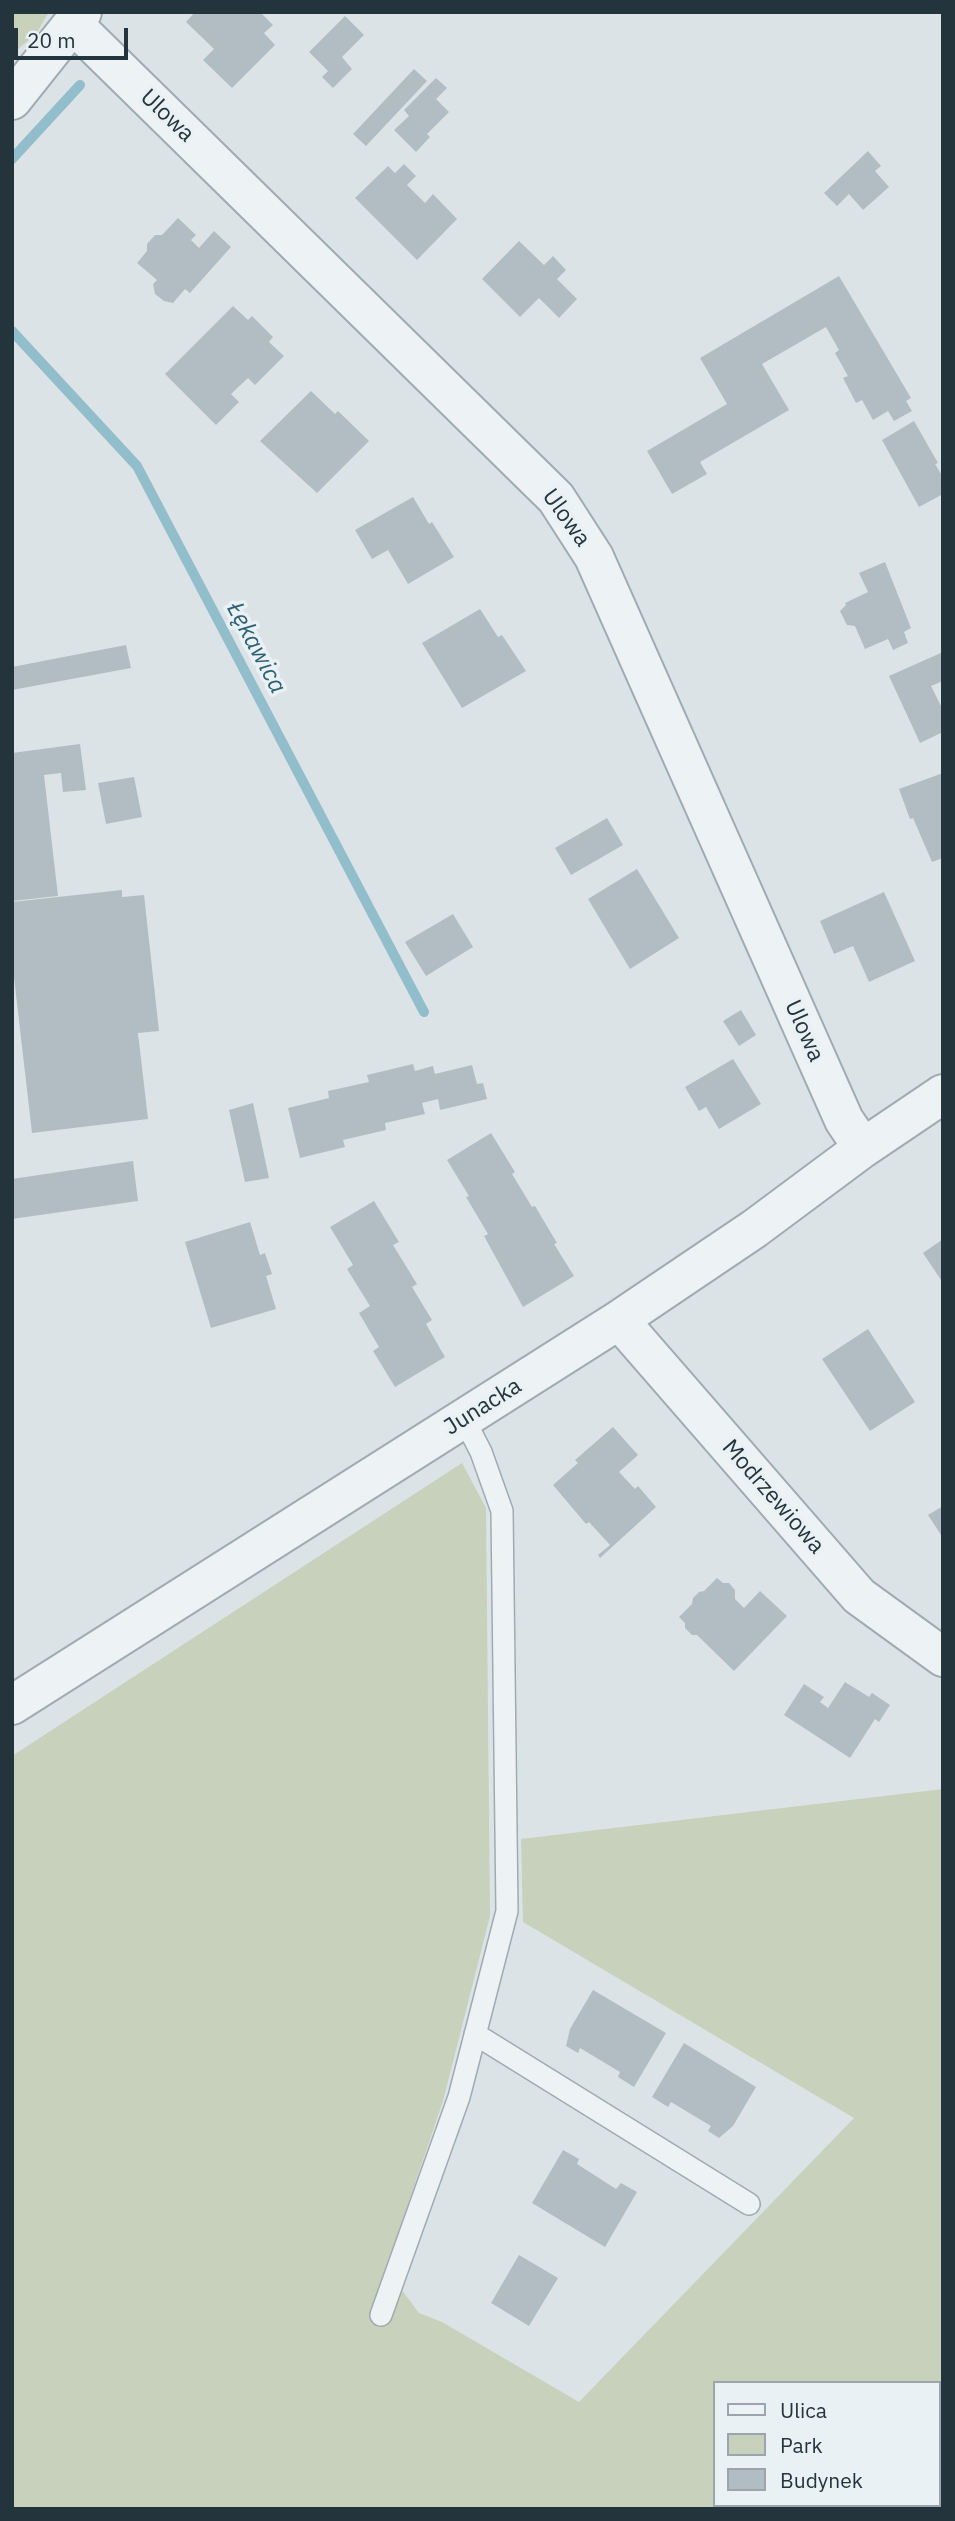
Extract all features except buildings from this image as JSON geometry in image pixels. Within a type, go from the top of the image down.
[{"type":"street","points":[[12,100],[78,18]]},
{"type":"street","name":"Ulowa","points":[[78,18],[556,498],[594,557],[844,1120],[863,1148]]},
{"type":"street","name":"Junacka","points":[[12,1705],[619,1321],[754,1230],[863,1148],[943,1094]]},
{"type":"street","name":"Modrzewiowa","points":[[619,1321],[859,1596],[943,1657]]},
{"type":"lane","points":[[381,2315],[459,2097],[507,1911],[502,1511],[481,1452],[464,1419]]},
{"type":"lane","points":[[475,2034],[749,2204]]},
{"type":"green space","points":[[12,12],[49,12],[36,34],[12,54]]},
{"type":"green space","points":[[462,1463],[486,1508],[490,1916],[443,2101],[386,2269],[419,2313],[442,2322],[579,2402],[854,2118],[523,1922],[521,1839],[943,1789],[943,2509],[12,2509],[12,1756]]},
{"type":"waterway","name":"Łękawica","points":[[12,159],[80,85]]},
{"type":"waterway","name":"Łękawica","points":[[12,331],[137,466],[424,1012]]}]
